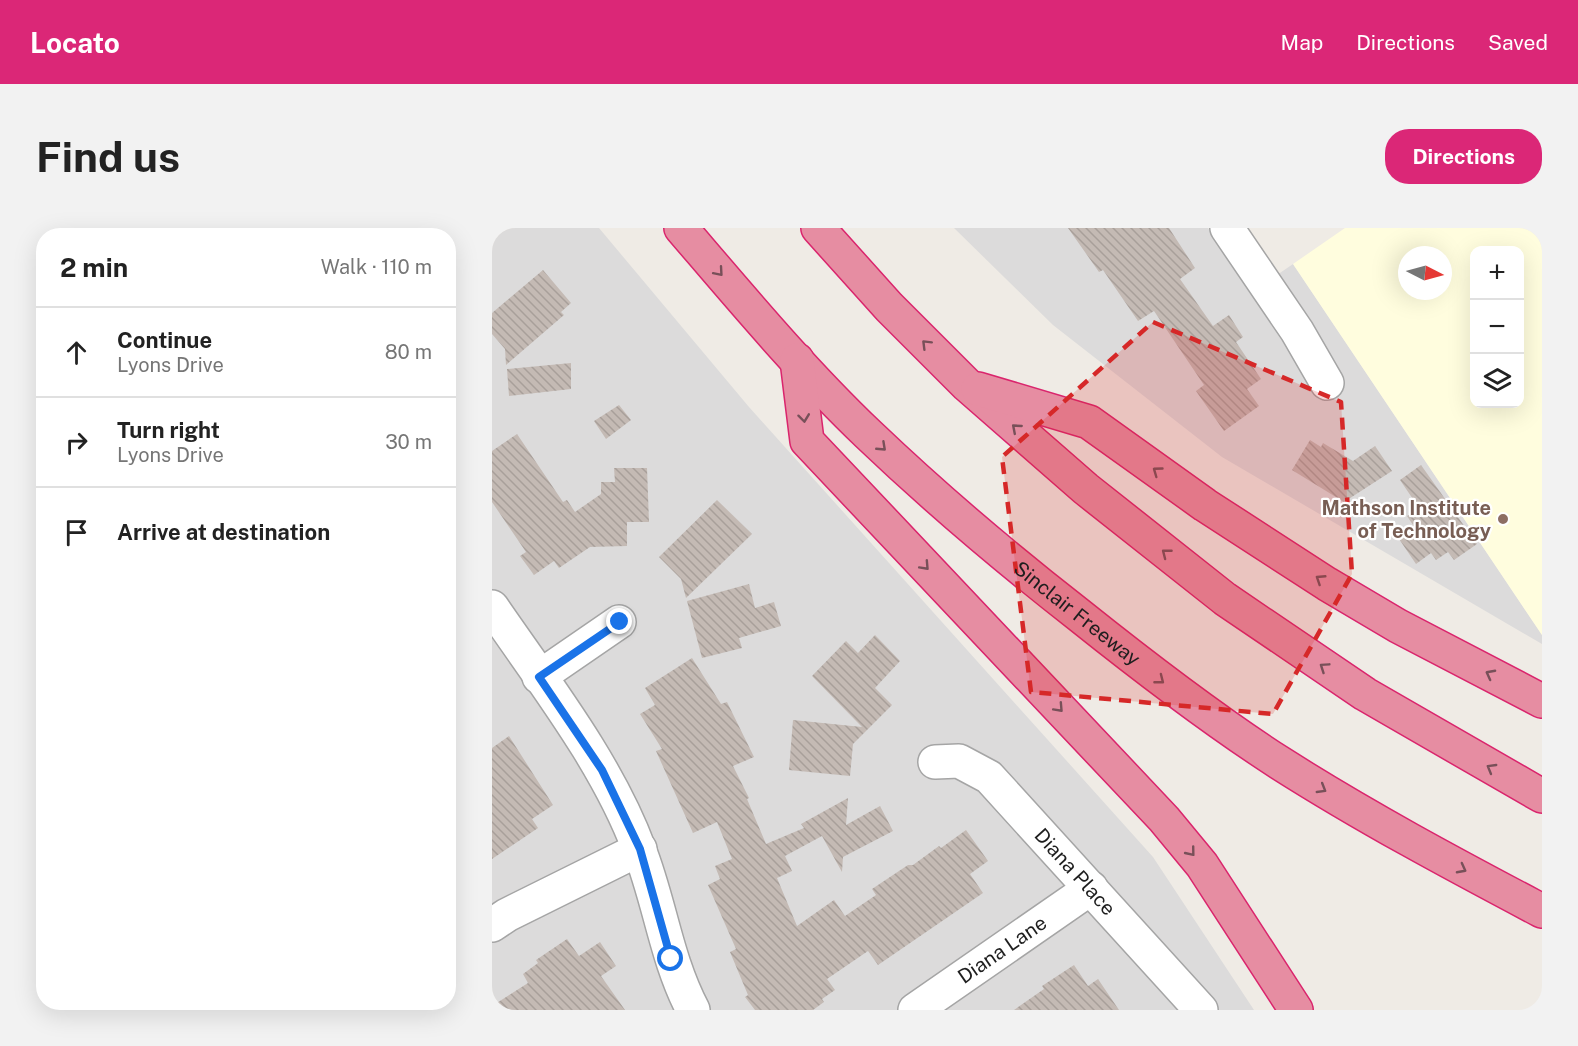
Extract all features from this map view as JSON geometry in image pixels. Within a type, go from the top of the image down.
[{"type":"highway","name":"Sinclair Freeway","points":[[681,228],[797,360],[866,433],[1015,565],[1173,691],[1279,762],[1379,823],[1542,911]]},
{"type":"highway","points":[[818,228],[889,307],[967,385],[1086,489],[1225,599],[1365,694],[1542,796]]},
{"type":"highway","points":[[797,360],[807,441],[1164,819],[1202,865],[1296,1010]]},
{"type":"highway","points":[[967,385],[1089,422],[1205,505],[1327,584],[1398,626],[1542,701]]},
{"type":"street","points":[[1227,228],[1297,331],[1327,383]]},
{"type":"street","points":[[492,607],[602,770],[640,849],[671,959],[693,1010]]},
{"type":"street","points":[[539,677],[620,622]]},
{"type":"street","name":"Diana Place","points":[[935,762],[959,761],[989,777],[1201,1010]]},
{"type":"street","points":[[492,925],[507,915],[640,849]]},
{"type":"street","name":"Diana Lane","points":[[915,1010],[1091,888]]},
{"type":"highlighted area","points":[[1153,322],[1341,402],[1352,574],[1273,714],[1031,692],[1002,457]]},
{"type":"shaded area","points":[[492,228],[599,228],[749,407],[1153,857],[1254,1010],[492,1010]]},
{"type":"shaded area","points":[[954,228],[1208,228],[1252,292],[1293,264],[1542,635],[1542,644],[1222,457],[1053,325]]},
{"type":"shaded area","name":"Mathson Institute of Technology","points":[[1345,228],[1542,228],[1542,635],[1293,264]]},
{"type":"building","points":[[1068,228],[1169,228],[1195,268],[1180,279],[1213,326],[1229,315],[1243,337],[1236,342],[1261,379],[1247,389],[1259,406],[1224,431],[1196,391],[1204,385],[1154,311],[1138,321],[1103,270],[1099,272]]},
{"type":"building","points":[[543,270],[571,303],[561,312],[564,315],[506,365],[505,349],[492,334],[492,313]]},
{"type":"building","points":[[571,363],[571,389],[509,396],[507,369]]},
{"type":"building","points":[[619,405],[631,420],[606,439],[594,421]]},
{"type":"building","points":[[517,434],[563,502],[567,500],[575,512],[601,494],[601,482],[615,482],[614,468],[647,468],[649,522],[627,522],[627,546],[590,547],[559,568],[554,561],[534,575],[520,556],[526,552],[492,502],[492,451]]},
{"type":"building","points":[[1310,440],[1321,447],[1323,443],[1353,461],[1375,446],[1392,471],[1344,502],[1292,470]]},
{"type":"building","points":[[1421,465],[1477,544],[1454,560],[1448,552],[1436,560],[1431,553],[1416,564],[1397,536],[1413,525],[1407,516],[1419,508],[1400,480]]},
{"type":"building","points":[[717,500],[752,534],[686,598],[681,579],[659,557]]},
{"type":"building","points":[[749,584],[755,608],[774,602],[781,626],[739,638],[742,648],[702,658],[687,601]]},
{"type":"building","points":[[875,635],[900,661],[875,688],[892,705],[853,744],[850,776],[789,770],[793,720],[862,727],[812,676],[846,641],[858,653]]},
{"type":"building","points":[[692,658],[721,704],[727,702],[754,757],[733,766],[749,798],[747,799],[766,844],[804,828],[801,824],[848,798],[846,825],[880,806],[893,831],[843,857],[842,872],[822,836],[785,856],[792,871],[777,878],[797,926],[834,900],[845,916],[876,895],[872,889],[908,865],[913,865],[939,846],[941,848],[966,830],[988,861],[970,874],[983,893],[878,965],[868,951],[827,979],[835,990],[822,999],[824,1002],[813,1010],[755,1010],[745,997],[748,995],[730,952],[736,949],[708,885],[720,879],[715,866],[732,859],[717,822],[693,833],[656,751],[662,749],[640,714],[655,705],[645,688]]},
{"type":"building","points":[[509,736],[553,805],[532,819],[538,828],[492,859],[492,748]]},
{"type":"building","points":[[567,939],[579,956],[600,942],[616,966],[601,976],[625,1010],[492,1010],[492,1006],[528,983],[523,974],[538,963],[536,960]]},
{"type":"building","points":[[1074,965],[1088,986],[1098,979],[1119,1010],[1014,1010],[1044,989],[1042,986]]},
{"type":"place","name":"Mathson Institute of Technology","points":[[1503,519]]},
{"type":"route","points":[[620,622],[539,677],[602,770],[640,849],[671,959]]}]
